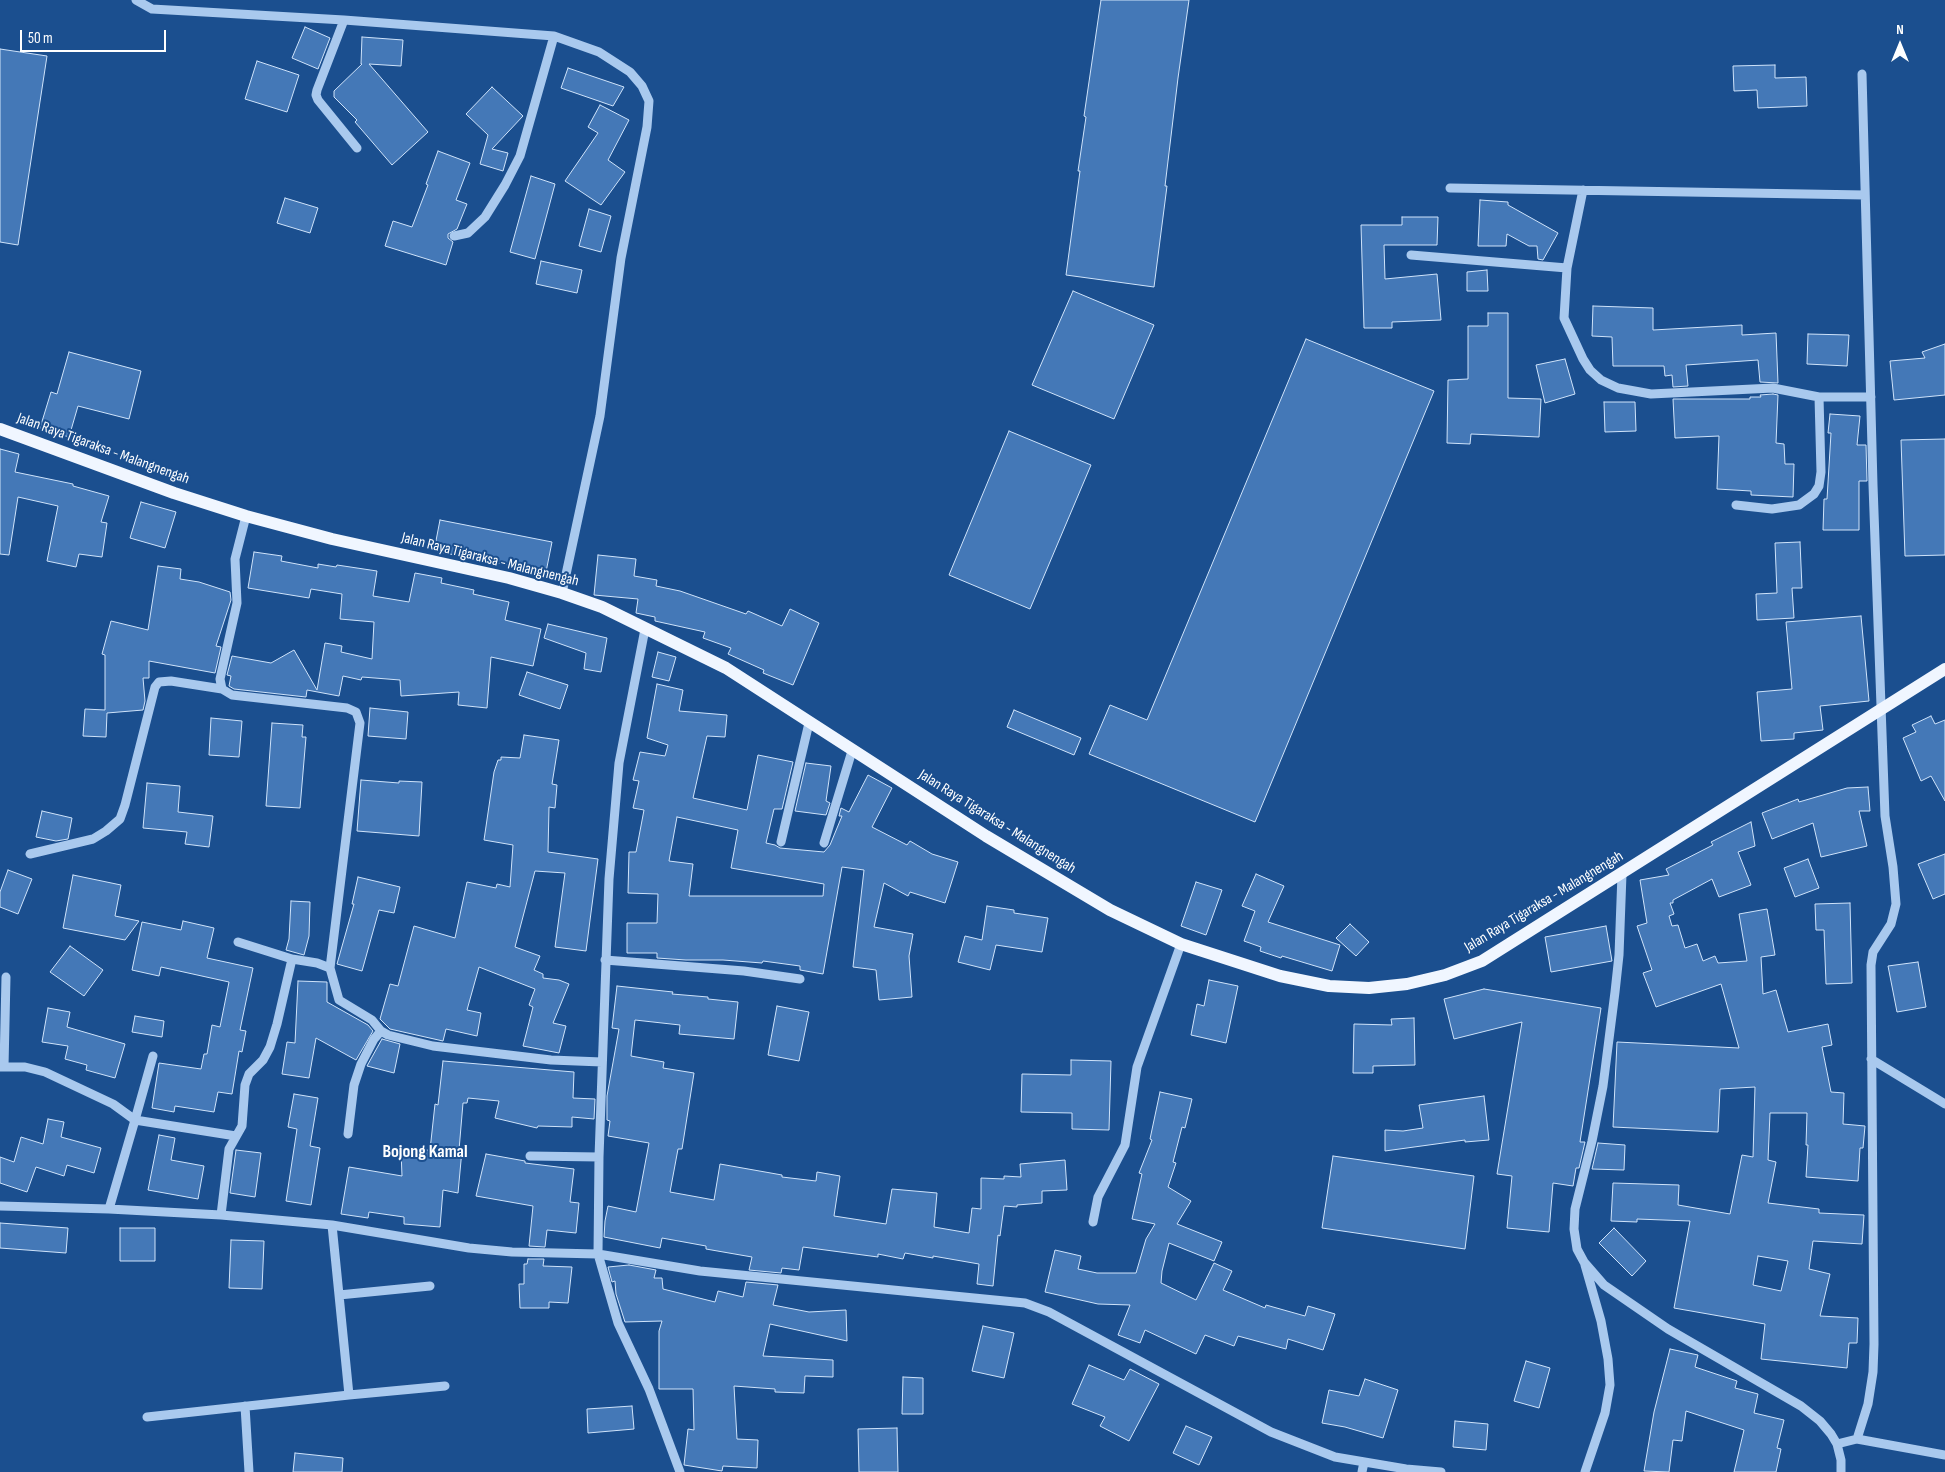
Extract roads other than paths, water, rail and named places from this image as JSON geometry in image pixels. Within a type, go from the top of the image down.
[{"type":"main road","name":"Jalan Raya Tigaraksa - Malangnengah","points":[[0,428],[174,493],[246,516],[332,539],[458,566],[562,593],[602,607],[726,668],[986,836],[1110,910],[1181,944],[1280,976],[1329,986],[1369,988],[1407,984],[1445,975],[1482,961],[1945,669]]},
{"type":"street","points":[[136,0],[152,9],[344,20],[554,36],[599,52],[630,72],[642,86],[649,101],[647,127],[621,258],[600,416],[562,593]]},
{"type":"street","points":[[344,20],[316,90],[316,95],[357,148]]},
{"type":"street","points":[[454,236],[468,233],[485,217],[520,156],[554,36]]},
{"type":"street","points":[[1857,1439],[1868,1404],[1873,1372],[1874,1344],[1871,965],[1874,952],[1891,924],[1896,904],[1893,867],[1885,816],[1862,74]]},
{"type":"street","points":[[1450,188],[1865,194]]},
{"type":"street","points":[[1583,190],[1567,268],[1564,318],[1583,359],[1590,370],[1601,380],[1618,388],[1651,394],[1773,388],[1819,396],[1871,397]]},
{"type":"street","points":[[1411,255],[1567,268]]},
{"type":"street","points":[[1736,505],[1772,509],[1799,505],[1814,494],[1821,472],[1819,396]]},
{"type":"street","points":[[222,689],[220,679],[237,603],[235,559],[246,516]]},
{"type":"street","points":[[645,629],[619,763],[608,879],[599,1157],[598,1254],[618,1323],[649,1389],[680,1472]]},
{"type":"street","points":[[30,854],[93,839],[120,819],[157,684],[166,681],[222,689],[232,696],[347,708],[356,712],[360,723],[330,968],[339,1000],[372,1020],[380,1031],[388,1035],[433,1046],[551,1060],[602,1062]]},
{"type":"street","points":[[781,842],[809,723]]},
{"type":"street","points":[[824,844],[852,751]]},
{"type":"street","points":[[1585,1472],[1605,1413],[1610,1385],[1608,1359],[1601,1321],[1584,1262],[1577,1249],[1574,1229],[1575,1209],[1592,1142],[1602,1086],[1619,955],[1622,874]]},
{"type":"street","points":[[238,942],[292,959],[316,963],[330,968]]},
{"type":"street","points":[[1093,1222],[1098,1197],[1125,1145],[1137,1067],[1181,944]]},
{"type":"street","points":[[221,1215],[229,1149],[242,1126],[245,1085],[249,1074],[263,1060],[270,1047],[292,959]]},
{"type":"street","points":[[605,960],[744,972],[800,979]]},
{"type":"street","points":[[6,977],[2,1067],[25,1068],[45,1072],[113,1104],[135,1120],[236,1136]]},
{"type":"street","points":[[348,1134],[354,1085],[361,1064],[380,1031]]},
{"type":"street","points":[[109,1209],[153,1056]]},
{"type":"street","points":[[1871,1059],[1945,1104]]},
{"type":"street","points":[[530,1156],[599,1157]]},
{"type":"street","points":[[0,1206],[221,1215],[332,1225],[470,1248],[512,1252],[598,1254],[700,1271],[1025,1303],[1049,1312],[1271,1432],[1335,1457],[1406,1469],[1441,1472]]},
{"type":"street","points":[[332,1225],[348,1395]]},
{"type":"street","points":[[1584,1262],[1604,1285],[1668,1329],[1801,1406],[1820,1421],[1832,1434],[1837,1444],[1841,1472]]},
{"type":"street","points":[[338,1295],[430,1286]]},
{"type":"street","points":[[147,1417],[445,1386]]},
{"type":"street","points":[[245,1406],[249,1472]]},
{"type":"street","points":[[1837,1444],[1857,1439],[1945,1455]]},
{"type":"street","points":[[1362,1472],[1364,1462]]},
{"type":"district","name":"Bojong Kamal","points":[[425,1152]]}]
